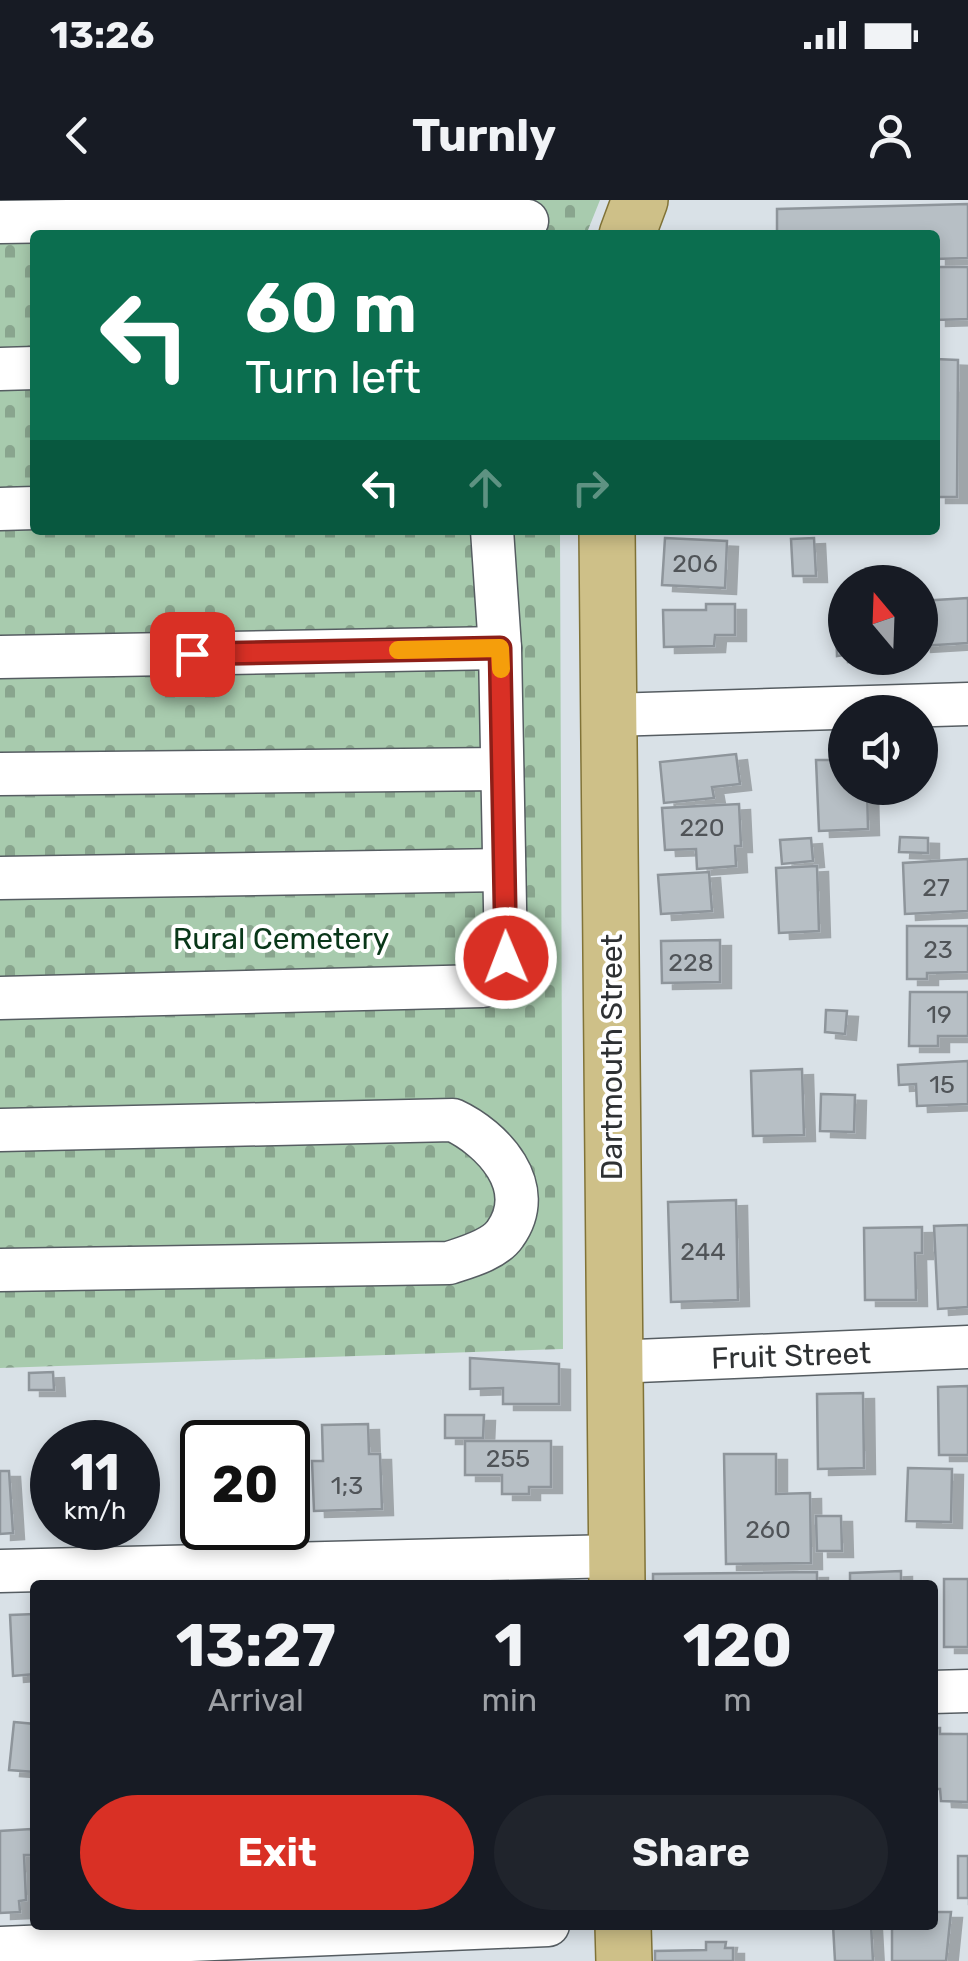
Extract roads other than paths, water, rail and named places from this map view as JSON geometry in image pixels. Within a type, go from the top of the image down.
[{"type":"main road","points":[[629,230],[640,200]]},
{"type":"main road","name":"Dartmouth Street","points":[[607,535],[616,1570]]},
{"type":"main road","points":[[623,1930],[624,1961]]},
{"type":"street","points":[[0,222],[184,210],[245,228],[470,215],[528,219]]},
{"type":"street","points":[[0,369],[30,368]]},
{"type":"street","points":[[0,509],[30,508]]},
{"type":"street","points":[[0,998],[484,986],[506,958],[500,648],[492,535]]},
{"type":"street","points":[[0,657],[500,648]]},
{"type":"street","points":[[611,716],[968,704]]},
{"type":"street","points":[[0,774],[502,769]]},
{"type":"street","points":[[0,878],[504,870]]},
{"type":"street","points":[[0,1130],[452,1120],[480,1132],[501,1154],[512,1178],[514,1206],[505,1234],[476,1254],[449,1264],[0,1270]]},
{"type":"street","name":"Fruit Street","points":[[613,1362],[968,1347]]},
{"type":"street","points":[[0,1571],[616,1570]]},
{"type":"street","points":[[938,1692],[968,1691]]},
{"type":"street","points":[[0,1948],[429,1930]]},
{"type":"park label","name":"Rural Cemetery","points":[[281,939]]}]
